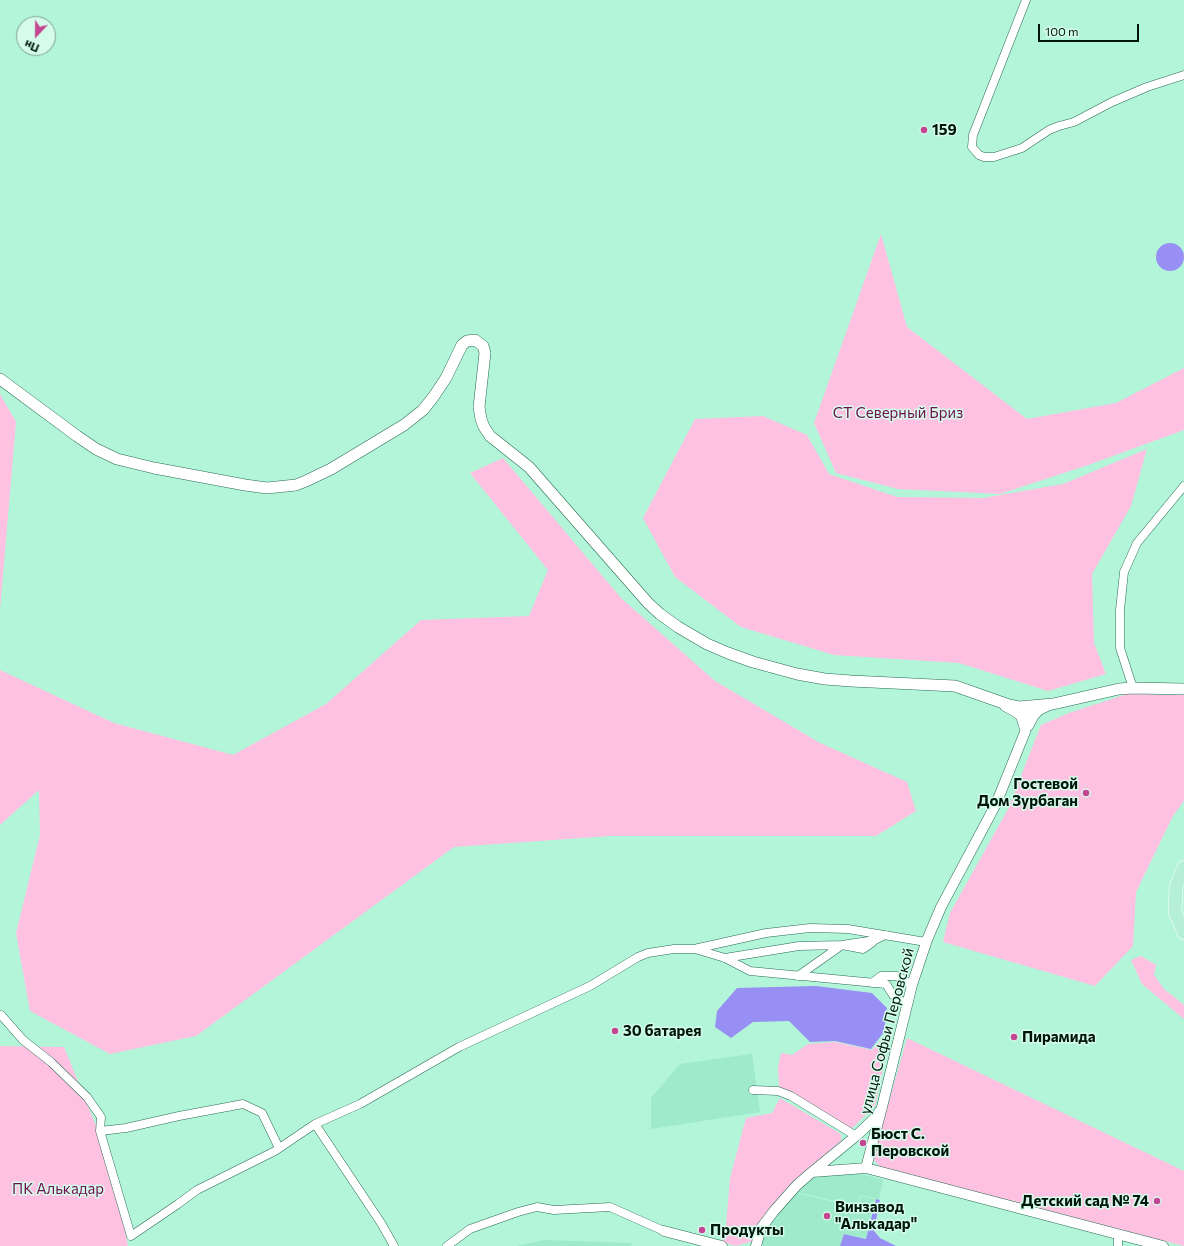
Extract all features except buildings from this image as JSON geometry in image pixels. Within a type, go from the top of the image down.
[{"type":"main road","points":[[0,379],[96,449],[117,459],[154,468],[267,488],[296,485],[306,481],[330,469],[404,426],[423,410],[434,396],[446,378],[462,345],[468,341],[475,340],[483,346],[485,353],[479,407],[484,427],[490,436],[529,467],[648,603],[678,627],[707,644],[753,662],[797,674],[825,679],[851,681],[950,685],[1019,708],[1051,704],[1113,690],[1133,688],[1184,689]]},
{"type":"main road","points":[[1184,867],[1176,887],[1175,912],[1184,933]]},
{"type":"street","points":[[1026,0],[973,135],[972,148],[979,155],[984,157],[994,157],[1022,148],[1049,130],[1074,122],[1112,102],[1147,87],[1184,75]]},
{"type":"street","points":[[1133,688],[1120,648],[1120,623],[1124,572],[1137,543],[1184,486]]},
{"type":"street","points":[[993,700],[1021,716],[1025,732]]},
{"type":"street","points":[[1025,732],[1034,715],[1039,710],[1051,704]]},
{"type":"street","name":"улица Софьи Перовской","points":[[866,1168],[912,985],[926,942],[941,907],[996,804],[1025,732],[1029,707]]},
{"type":"street","points":[[694,949],[766,933],[810,928],[848,929],[926,942]]},
{"type":"street","points":[[725,958],[799,946],[842,945],[863,949],[885,935]]},
{"type":"street","points":[[798,976],[842,945]]},
{"type":"street","points":[[1,1014],[24,1040],[51,1062],[87,1097],[101,1117],[100,1131],[131,1236],[197,1190],[275,1151],[314,1124],[360,1104],[459,1047],[590,986],[638,957],[648,953],[674,948],[694,949],[725,958],[750,971],[886,984],[893,995],[907,1005]]},
{"type":"street","points":[[872,983],[881,976],[897,976],[912,985]]},
{"type":"street","points":[[753,1090],[778,1091],[791,1096],[856,1136]]},
{"type":"street","points":[[100,1131],[126,1128],[243,1104],[262,1113],[278,1146]]},
{"type":"street","points":[[756,1246],[761,1228],[774,1211],[812,1172],[856,1136],[875,1118],[882,1107]]},
{"type":"street","points":[[314,1124],[381,1223],[394,1246]]},
{"type":"street","points":[[812,1172],[866,1168],[1163,1246]]},
{"type":"street","points":[[446,1246],[470,1229],[537,1207],[554,1210],[610,1207],[664,1232],[722,1246]]},
{"type":"street","points":[[1118,1234],[1118,1246]]},
{"type":"shaded area","points":[[1170,243],[1180,247],[1184,257],[1180,267],[1170,271],[1160,267],[1156,257],[1160,247]]},
{"type":"shaded area","points":[[816,986],[872,993],[887,1008],[884,1032],[871,1049],[835,1041],[810,1042],[789,1021],[753,1022],[731,1038],[715,1027],[717,1011],[737,988]]},
{"type":"shaded area","points":[[752,1054],[760,1112],[651,1129],[651,1098],[680,1064]]},
{"type":"shaded area","points":[[857,1173],[883,1180],[879,1199],[860,1195],[857,1206],[796,1192],[814,1176]]},
{"type":"shaded area","name":"Винзавод \"Алькадар\"","points":[[795,1193],[857,1207],[861,1196],[875,1199],[866,1238],[844,1234],[840,1246],[762,1246],[764,1231]]},
{"type":"shaded area","points":[[876,1199],[880,1200],[874,1231],[880,1238],[896,1246],[840,1246],[844,1234],[866,1239]]},
{"type":"shaded area","points":[[545,1240],[632,1243],[631,1246],[516,1246]]},
{"type":"green space","name":"СТ Северный Бриз","points":[[881,234],[907,327],[1027,419],[1116,403],[1184,368],[1184,430],[1091,464],[1000,494],[898,489],[836,473],[814,423]]},
{"type":"green space","points":[[0,394],[16,422],[0,610]]},
{"type":"green space","points":[[763,416],[807,435],[829,474],[897,497],[983,498],[1063,484],[1147,449],[1131,506],[1092,574],[1094,643],[1106,674],[1048,691],[959,663],[834,655],[741,627],[675,577],[643,518],[695,419]]},
{"type":"green space","points":[[503,458],[621,598],[715,681],[820,743],[907,782],[916,811],[876,836],[610,836],[454,847],[196,1036],[110,1054],[30,1011],[16,933],[40,835],[39,790],[0,825],[0,670],[114,723],[233,755],[326,704],[421,620],[529,616],[548,570],[470,473]]},
{"type":"green space","points":[[1127,694],[1184,695],[1184,801],[1173,816],[1136,892],[1133,946],[1095,986],[943,942],[950,913],[1008,809],[1041,725],[1069,713]]},
{"type":"green space","points":[[1141,956],[1156,965],[1154,975],[1164,989],[1184,1005],[1184,1019],[1142,984],[1131,960]]},
{"type":"green space","points":[[883,1038],[890,1038],[875,1106],[850,1130],[779,1086],[778,1068],[781,1053],[792,1055],[808,1044],[835,1042],[872,1050]]},
{"type":"green space","points":[[907,1038],[1184,1171],[1184,1246],[881,1168],[873,1159]]},
{"type":"green space","name":"ПК Алькадар","points":[[0,1046],[64,1047],[112,1165],[128,1246],[0,1246]]},
{"type":"green space","points":[[780,1098],[841,1134],[841,1141],[795,1181],[772,1205],[757,1227],[753,1241],[736,1246],[722,1242],[726,1226],[730,1178],[746,1118],[772,1113]]},
{"type":"place","name":"159","points":[[924,130]]},
{"type":"place","name":"Гостевой Дом Зурбаган","points":[[1086,793]]},
{"type":"place","name":"30 батарея","points":[[615,1031]]},
{"type":"place","name":"Пирамида","points":[[1014,1037]]},
{"type":"place","name":"Бюст С. Перовской","points":[[863,1143]]},
{"type":"place","name":"Детский сад № 74","points":[[1157,1201]]},
{"type":"place","name":"Винзавод \"Алькадар\"","points":[[827,1216]]},
{"type":"place","name":"Продукты","points":[[702,1230]]}]
